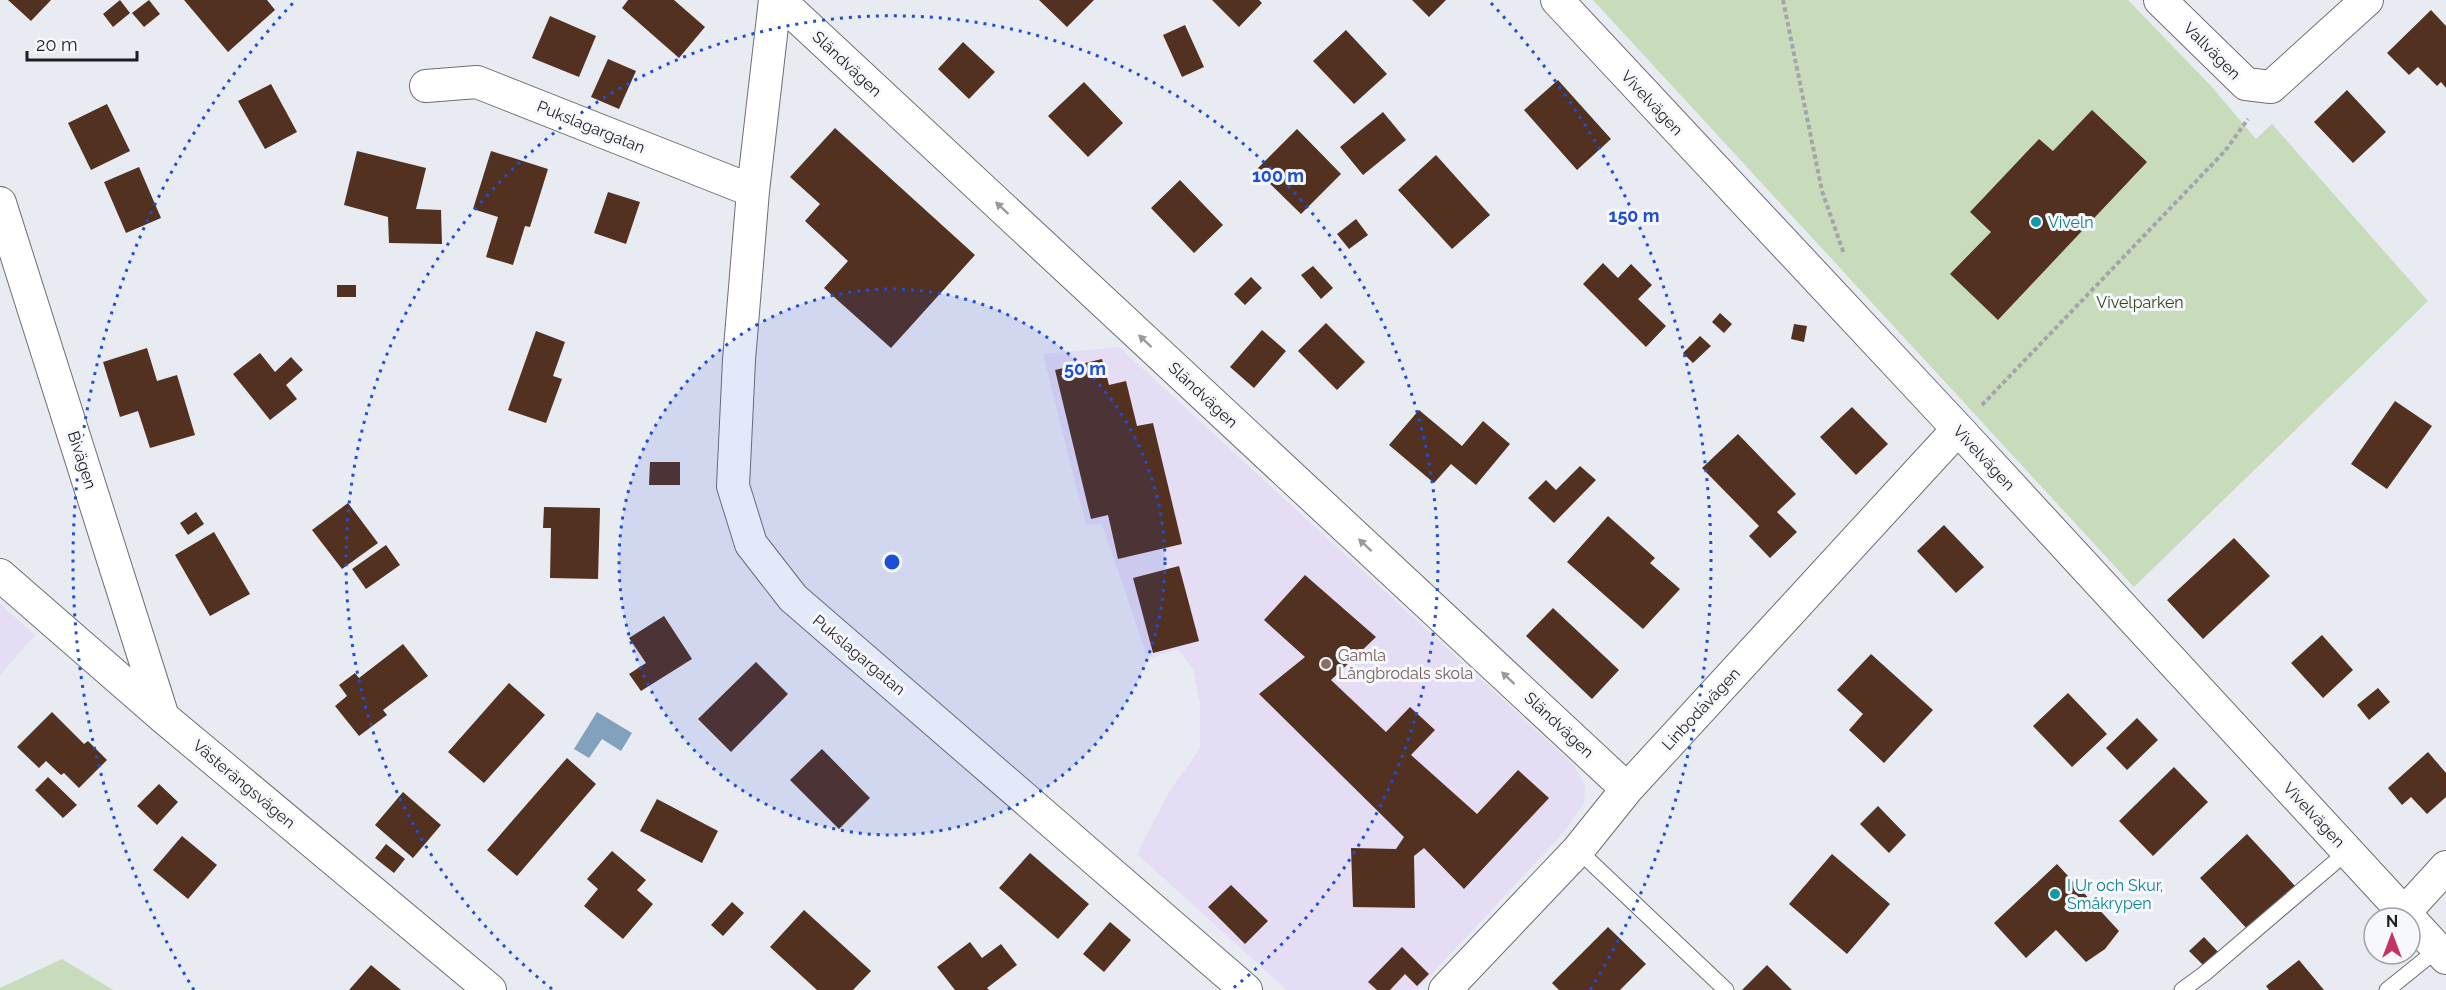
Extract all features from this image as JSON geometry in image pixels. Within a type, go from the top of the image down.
[{"type":"street","name":"Pukslagargatan","points":[[777,0],[753,191],[739,360],[733,486],[751,544],[793,598],[1246,990]]},
{"type":"street","name":"Sländvägen","points":[[777,0],[1628,789]]},
{"type":"street","name":"Vivelvägen","points":[[1557,0],[1958,429],[2398,906]]},
{"type":"street","name":"Vallvägen","points":[[2160,0],[2246,84],[2271,87]]},
{"type":"street","points":[[2271,87],[2367,0]]},
{"type":"street","name":"Pukslagargatan","points":[[426,86],[477,82],[753,191]]},
{"type":"street","name":"Bivägen","points":[[0,203],[163,717]]},
{"type":"street","name":"Linbodavägen","points":[[1445,990],[1578,850],[1628,789],[1958,429]]},
{"type":"street","name":"Västerängsvägen","points":[[0,575],[163,717],[490,990]]},
{"type":"street","points":[[2416,906],[2446,867]]},
{"type":"street","name":"Vivelvägen","points":[[2422,932],[2442,954]]},
{"type":"lane","points":[[1578,850],[1726,990]]},
{"type":"lane","points":[[2182,990],[2204,974],[2348,851]]},
{"type":"lane","points":[[2387,990],[2442,954]]},
{"type":"path","points":[[1783,0],[1822,191],[1856,284],[1839,304]]},
{"type":"path","points":[[1958,429],[2225,151],[2271,87]]},
{"type":"shaded area","name":"Gamla Långbrodals skola","points":[[1119,347],[1574,765],[1585,785],[1584,804],[1563,833],[1417,990],[1287,990],[1137,854],[1170,790],[1200,749],[1200,704],[1193,669],[1178,649],[1148,659],[1102,524],[1086,525],[1043,354]]},
{"type":"shaded area","points":[[0,604],[35,635],[0,675]]},
{"type":"green space","name":"Vivelparken","points":[[1593,0],[2128,0],[2211,86],[2256,139],[2272,124],[2428,301],[2134,587]]},
{"type":"green space","points":[[62,959],[113,990],[0,990],[0,988]]},
{"type":"water","points":[[597,712],[632,733],[621,751],[602,739],[589,758],[574,749]]},
{"type":"building","points":[[8,0],[51,0],[31,21]]},
{"type":"building","points":[[120,0],[130,13],[113,27],[103,14]]},
{"type":"building","points":[[149,0],[160,14],[144,27],[132,13]]},
{"type":"building","points":[[184,0],[267,0],[275,10],[228,52]]},
{"type":"building","points":[[628,0],[674,0],[705,27],[679,58],[622,8]]},
{"type":"building","points":[[1039,0],[1094,0],[1067,27]]},
{"type":"building","points":[[1212,0],[1259,0],[1262,3],[1239,27]]},
{"type":"building","points":[[1412,0],[1446,0],[1429,17]]},
{"type":"building","points":[[2431,10],[2446,26],[2446,88],[2441,82],[2437,86],[2418,67],[2409,75],[2387,53]]},
{"type":"building","points":[[550,16],[596,36],[579,77],[532,58]]},
{"type":"building","points":[[1185,25],[1204,67],[1182,77],[1163,35]]},
{"type":"building","points":[[1346,30],[1387,74],[1354,104],[1313,61]]},
{"type":"building","points":[[963,42],[995,72],[969,99],[938,69]]},
{"type":"building","points":[[608,59],[636,71],[619,109],[591,97]]},
{"type":"building","points":[[1558,80],[1611,139],[1577,170],[1524,110]]},
{"type":"building","points":[[1084,82],[1123,123],[1088,157],[1048,116]]},
{"type":"building","points":[[271,84],[297,132],[265,149],[238,101]]},
{"type":"building","points":[[2347,90],[2386,132],[2353,163],[2314,122]]},
{"type":"building","points":[[107,104],[130,151],[91,170],[68,123]]},
{"type":"building","name":"Viveln","points":[[2092,110],[2147,162],[1998,320],[1950,274],[1991,232],[1970,212],[2039,139],[2053,151]]},
{"type":"building","points":[[1383,112],[1406,140],[1363,175],[1340,147]]},
{"type":"building","points":[[835,128],[975,255],[891,348],[824,288],[848,261],[805,221],[820,204],[790,177]]},
{"type":"building","points":[[1297,129],[1341,174],[1301,214],[1256,170]]},
{"type":"building","points":[[357,151],[426,168],[416,209],[441,210],[442,244],[389,243],[388,217],[344,205]]},
{"type":"building","points":[[491,151],[548,169],[530,227],[525,226],[513,265],[486,257],[498,217],[473,209]]},
{"type":"building","points":[[1436,155],[1490,215],[1452,249],[1398,190]]},
{"type":"building","points":[[139,167],[161,218],[126,233],[104,182]]},
{"type":"building","points":[[1180,180],[1223,225],[1194,253],[1151,208]]},
{"type":"building","points":[[608,192],[640,202],[626,244],[594,233]]},
{"type":"building","points":[[1356,219],[1368,235],[1349,249],[1337,234]]},
{"type":"building","points":[[1603,263],[1618,278],[1631,264],[1652,285],[1638,299],[1666,326],[1646,347],[1583,284]]},
{"type":"building","points":[[1313,266],[1333,288],[1321,299],[1301,275]]},
{"type":"building","points":[[1251,277],[1262,288],[1245,305],[1234,294]]},
{"type":"building","points":[[337,285],[356,285],[356,297],[337,297]]},
{"type":"building","points":[[1720,313],[1732,324],[1724,333],[1712,322]]},
{"type":"building","points":[[1326,323],[1365,362],[1337,390],[1298,351]]},
{"type":"building","points":[[1794,324],[1807,326],[1804,342],[1791,339]]},
{"type":"building","points":[[1262,330],[1286,351],[1254,388],[1230,367]]},
{"type":"building","points":[[536,331],[565,342],[553,376],[562,379],[546,423],[508,410]]},
{"type":"building","points":[[1700,336],[1711,346],[1693,363],[1683,353]]},
{"type":"building","points":[[147,348],[157,381],[177,375],[195,435],[150,448],[138,411],[120,417],[103,362]]},
{"type":"building","points":[[260,353],[275,372],[291,357],[303,370],[286,385],[297,399],[270,420],[233,374]]},
{"type":"building","points":[[1102,359],[1109,385],[1126,381],[1137,426],[1153,423],[1182,544],[1118,559],[1108,515],[1091,519],[1055,370]]},
{"type":"building","points":[[2395,401],[2432,426],[2387,489],[2351,464]]},
{"type":"building","points":[[1852,407],[1888,444],[1856,475],[1820,437]]},
{"type":"building","points":[[1419,410],[1462,446],[1483,421],[1510,444],[1476,485],[1451,464],[1434,483],[1389,445]]},
{"type":"building","points":[[1738,434],[1796,494],[1777,512],[1797,532],[1770,558],[1749,536],[1759,526],[1702,468]]},
{"type":"building","points":[[650,462],[680,462],[680,485],[649,485]]},
{"type":"building","points":[[1580,466],[1596,480],[1554,523],[1528,498],[1546,480],[1556,490]]},
{"type":"building","points":[[348,503],[378,543],[342,569],[312,530]]},
{"type":"building","points":[[544,507],[600,508],[598,579],[550,578],[551,528],[543,528]]},
{"type":"building","points":[[196,512],[204,524],[188,535],[180,523]]},
{"type":"building","points":[[1608,516],[1655,558],[1650,563],[1680,589],[1643,629],[1567,562]]},
{"type":"building","points":[[1944,525],[1984,567],[1956,593],[1917,551]]},
{"type":"building","points":[[214,532],[250,594],[210,616],[175,555]]},
{"type":"building","points":[[2234,538],[2270,576],[2203,639],[2167,600]]},
{"type":"building","points":[[386,545],[400,565],[366,589],[352,569]]},
{"type":"building","points":[[1179,566],[1199,641],[1153,653],[1133,578]]},
{"type":"building","points":[[1305,575],[1376,637],[1331,680],[1386,732],[1410,707],[1435,730],[1411,755],[1477,814],[1518,770],[1549,798],[1464,889],[1424,848],[1414,856],[1415,908],[1353,907],[1351,848],[1396,849],[1404,837],[1259,694],[1305,657],[1264,620]]},
{"type":"building","points":[[1553,608],[1619,670],[1592,699],[1526,636]]},
{"type":"building","points":[[664,616],[692,659],[641,691],[629,674],[646,663],[629,638]]},
{"type":"building","points":[[2322,635],[2353,670],[2323,698],[2291,663]]},
{"type":"building","points":[[403,644],[428,676],[383,710],[387,715],[359,736],[335,706],[347,696],[339,685],[355,673],[359,678]]},
{"type":"building","points":[[1871,654],[1933,710],[1884,763],[1849,730],[1863,714],[1837,690]]},
{"type":"building","points":[[756,662],[788,694],[731,752],[698,719]]},
{"type":"building","points":[[509,683],[545,715],[484,783],[448,752]]},
{"type":"building","points":[[2378,688],[2390,702],[2369,720],[2357,705]]},
{"type":"building","points":[[2068,693],[2107,734],[2072,767],[2033,726]]},
{"type":"building","points":[[52,712],[84,744],[88,741],[107,760],[79,788],[64,773],[61,775],[46,761],[39,768],[17,747]]},
{"type":"building","points":[[2137,718],[2158,740],[2127,770],[2106,748]]},
{"type":"building","points":[[822,749],[870,798],[839,829],[790,780]]},
{"type":"building","points":[[2428,752],[2446,773],[2446,797],[2427,814],[2411,797],[2402,805],[2388,788]]},
{"type":"building","points":[[567,758],[596,784],[517,876],[487,850]]},
{"type":"building","points":[[2174,767],[2208,802],[2153,856],[2119,821]]},
{"type":"building","points":[[48,777],[77,805],[63,818],[35,790]]},
{"type":"building","points":[[159,784],[178,802],[157,825],[137,806]]},
{"type":"building","points":[[403,792],[441,825],[413,858],[375,825]]},
{"type":"building","points":[[657,799],[718,831],[702,863],[640,831]]},
{"type":"building","points":[[1878,806],[1906,835],[1889,853],[1860,824]]},
{"type":"building","points":[[2247,834],[2296,887],[2249,931],[2200,878]]},
{"type":"building","points":[[182,836],[217,865],[188,899],[153,870]]},
{"type":"building","points":[[386,844],[405,859],[394,873],[375,858]]},
{"type":"building","points":[[612,851],[646,880],[637,890],[653,904],[623,939],[584,906],[598,889],[587,879]]},
{"type":"building","points":[[1030,853],[1089,904],[1058,939],[999,888]]},
{"type":"building","points":[[1832,854],[1890,904],[1847,954],[1789,904]]},
{"type":"building","name":"I Ur och Skur, Småkrypen","points":[[2057,864],[2119,931],[2105,949],[2086,962],[2056,930],[2026,958],[1994,923]]},
{"type":"building","points":[[1231,885],[1268,921],[1245,944],[1208,907]]},
{"type":"building","points":[[732,902],[744,913],[723,936],[711,925]]},
{"type":"building","points":[[804,910],[871,971],[853,990],[817,990],[770,947]]},
{"type":"building","points":[[1110,922],[1131,940],[1104,972],[1083,954]]},
{"type":"building","points":[[1608,927],[1646,964],[1620,990],[1559,990],[1552,983]]},
{"type":"building","points":[[2204,937],[2220,954],[2206,968],[2189,951]]},
{"type":"building","points":[[970,942],[982,958],[1001,944],[1017,965],[987,988],[989,990],[955,990],[937,967]]},
{"type":"building","points":[[1402,947],[1429,974],[1417,986],[1405,974],[1390,990],[1377,990],[1368,982]]},
{"type":"building","points":[[2299,960],[2324,990],[2269,990],[2266,986]]},
{"type":"building","points":[[371,965],[401,990],[349,990]]},
{"type":"building","points":[[1767,965],[1792,990],[1742,990]]},
{"type":"place","name":"Viveln","points":[[2036,222]]},
{"type":"place","name":"Gamla Långbrodals skola","points":[[1326,664]]},
{"type":"place","name":"I Ur och Skur, Småkrypen","points":[[2055,894]]}]
